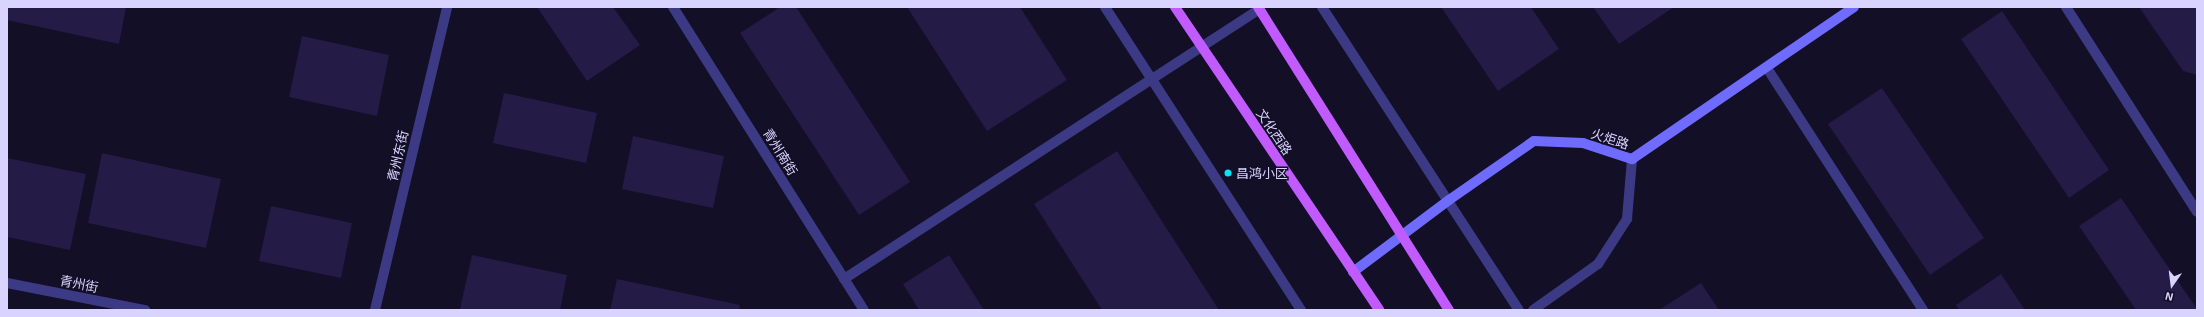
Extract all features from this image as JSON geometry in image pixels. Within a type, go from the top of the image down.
[{"type":"main road","name":"文化西路","points":[[1175,7],[1201,48],[1379,310]]},
{"type":"main road","name":"火炬路","points":[[1353,272],[1449,200],[1534,141],[1583,143],[1632,159],[1854,7]]},
{"type":"main road","points":[[1259,8],[1449,310]]},
{"type":"street","name":"青州东街","points":[[375,310],[447,7]]},
{"type":"street","name":"青州南街","points":[[673,7],[864,310]]},
{"type":"street","points":[[1105,7],[1302,310]]},
{"type":"street","points":[[1322,7],[1449,200],[1519,310]]},
{"type":"street","points":[[2066,7],[2197,212]]},
{"type":"street","points":[[844,279],[1150,78],[1201,48],[1259,8]]},
{"type":"street","points":[[1767,68],[1923,310]]},
{"type":"street","points":[[1533,310],[1598,264],[1627,219],[1632,159]]},
{"type":"street","name":"青州街","points":[[7,283],[145,310]]},
{"type":"building","points":[[7,7],[126,7],[119,44],[7,20]]},
{"type":"building","points":[[537,7],[613,7],[640,45],[587,81]]},
{"type":"building","points":[[780,7],[796,7],[910,182],[859,215],[740,33]]},
{"type":"building","points":[[907,7],[1020,7],[1067,80],[987,131]]},
{"type":"building","points":[[1441,7],[1531,7],[1559,49],[1498,91]]},
{"type":"building","points":[[1593,7],[1674,7],[1619,44]]},
{"type":"building","points":[[2139,7],[2197,7],[2197,75],[2183,71]]},
{"type":"building","points":[[2002,11],[2109,170],[2069,198],[1961,39]]},
{"type":"building","points":[[302,36],[389,55],[377,116],[289,97]]},
{"type":"building","points":[[1882,88],[1984,238],[1930,275],[1828,124]]},
{"type":"building","points":[[504,93],[597,113],[586,163],[493,143]]},
{"type":"building","points":[[633,136],[724,156],[713,208],[622,189]]},
{"type":"building","points":[[1117,151],[1219,310],[1102,310],[1034,204]]},
{"type":"building","points":[[102,153],[221,179],[206,248],[88,223]]},
{"type":"building","points":[[7,158],[86,174],[70,250],[7,237]]},
{"type":"building","points":[[2121,198],[2197,310],[2136,310],[2079,226]]},
{"type":"building","points":[[271,206],[352,223],[341,278],[259,261]]},
{"type":"building","points":[[472,255],[567,275],[560,310],[460,309]]},
{"type":"building","points":[[949,255],[984,310],[919,310],[903,284]]},
{"type":"building","points":[[2001,274],[2025,310],[1959,310],[1956,305]]},
{"type":"building","points":[[617,279],[740,305],[739,310],[610,310]]},
{"type":"building","points":[[1701,283],[1719,310],[1659,310]]},
{"type":"place","name":"昌鸿小区","points":[[1228,173]]}]
